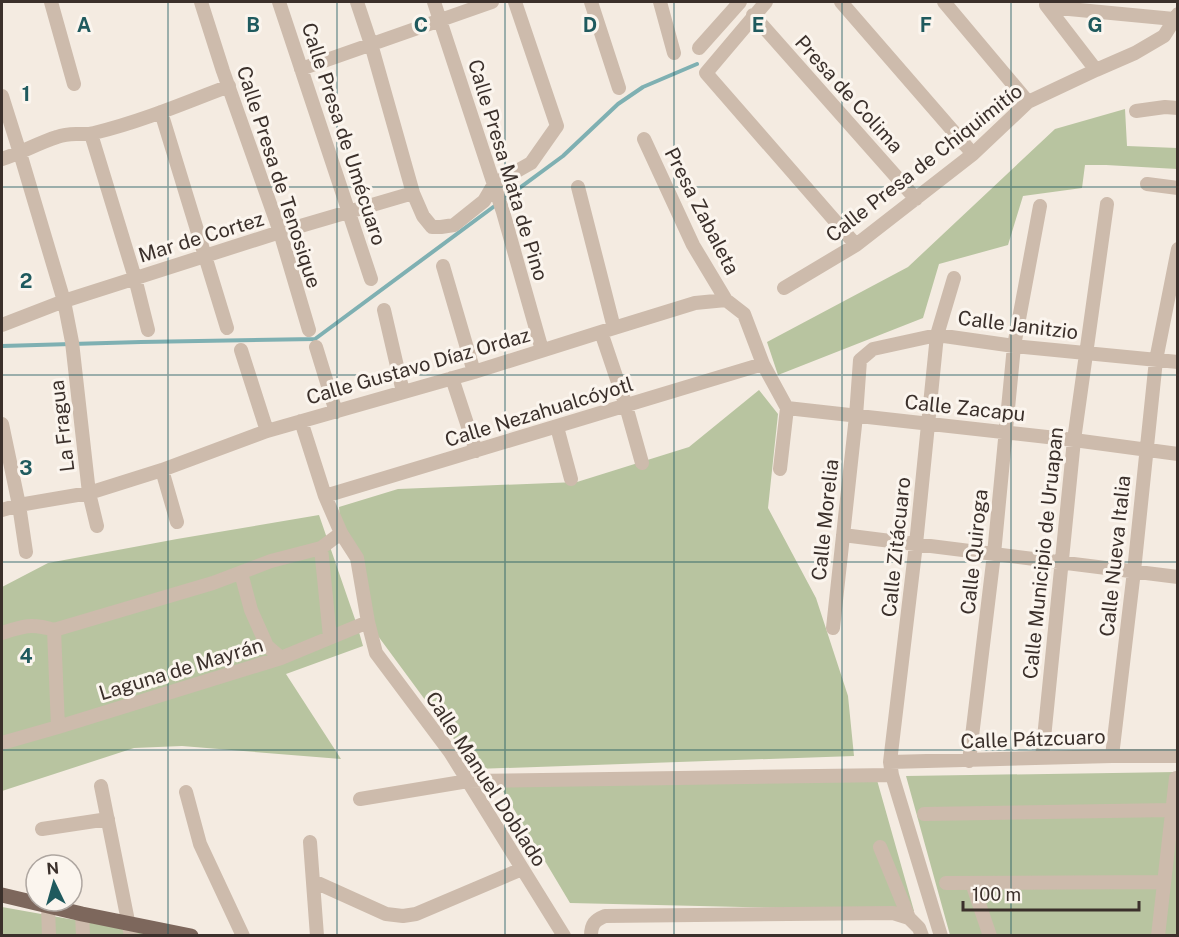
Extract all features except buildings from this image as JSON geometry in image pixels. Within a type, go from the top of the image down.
[{"type":"main road","points":[[3,893],[24,899]]},
{"type":"main road","points":[[78,913],[129,929],[166,931],[191,936]]},
{"type":"street","points":[[51,2],[75,84]]},
{"type":"street","name":"Calle Presa de Tenosique","points":[[201,2],[280,232],[309,330]]},
{"type":"street","name":"Calle Presa de Umécuaro","points":[[279,2],[371,279]]},
{"type":"street","points":[[357,2],[413,192],[423,216],[432,227],[454,225],[484,201],[531,163],[557,126],[515,2]]},
{"type":"street","name":"Calle Presa Mata de Pino","points":[[434,2],[503,212],[542,350]]},
{"type":"street","points":[[301,69],[492,2]]},
{"type":"street","points":[[591,2],[619,88]]},
{"type":"street","points":[[660,2],[674,53]]},
{"type":"street","points":[[699,48],[740,2]]},
{"type":"street","points":[[766,2],[706,73],[856,245]]},
{"type":"street","points":[[841,2],[973,154]]},
{"type":"street","points":[[944,2],[1028,102]]},
{"type":"street","points":[[1045,4],[1176,16]]},
{"type":"street","points":[[1045,4],[1096,70]]},
{"type":"street","name":"Presa de Colima","points":[[753,15],[916,199]]},
{"type":"street","name":"Calle Presa de Chiquimitío","points":[[784,288],[856,245],[973,154],[1028,102],[1135,53],[1164,36],[1176,16]]},
{"type":"street","points":[[2,159],[58,136],[72,133],[91,134],[161,112],[229,86]]},
{"type":"street","name":"La Fragua","points":[[2,96],[64,301],[72,348],[89,493],[97,526]]},
{"type":"street","points":[[1136,111],[1165,107],[1178,108]]},
{"type":"street","points":[[161,112],[227,328]]},
{"type":"street","points":[[91,134],[135,278],[148,330]]},
{"type":"street","name":"Presa Zabaleta","points":[[644,139],[693,245],[726,300]]},
{"type":"street","points":[[1148,184],[1178,188]]},
{"type":"street","points":[[578,188],[607,330],[642,463]]},
{"type":"street","name":"Mar de Cortez","points":[[2,325],[64,301],[135,278],[413,192]]},
{"type":"street","name":"Calle Municipio de Uruapan","points":[[1042,758],[1074,440],[1107,204]]},
{"type":"street","name":"Calle Quiroga","points":[[969,761],[994,554],[1014,346],[1040,206]]},
{"type":"street","name":"Calle Nueva Italia","points":[[1112,756],[1156,360],[1178,249]]},
{"type":"street","points":[[443,266],[474,372]]},
{"type":"street","name":"Calle Zitácuaro","points":[[891,769],[938,335],[954,278]]},
{"type":"street","points":[[726,300],[744,314],[763,364],[788,408],[780,469]]},
{"type":"street","name":"Calle Gustavo Díaz Ordaz","points":[[2,510],[89,493],[162,471],[267,431],[474,372],[695,303],[726,300]]},
{"type":"street","points":[[384,310],[403,392]]},
{"type":"street","name":"Calle Janitzio","points":[[860,360],[873,349],[938,335],[1014,346],[1178,362]]},
{"type":"street","points":[[316,347],[336,412]]},
{"type":"street","points":[[241,350],[267,431]]},
{"type":"street","name":"Calle Morelia","points":[[833,628],[860,360]]},
{"type":"street","name":"Calle Nezahualcóyotl","points":[[325,496],[763,364]]},
{"type":"street","points":[[452,378],[476,451]]},
{"type":"street","name":"Calle Zacapu","points":[[788,408],[1178,454]]},
{"type":"street","name":"Calle Manuel Doblado","points":[[301,421],[325,496],[341,533],[357,558],[376,653],[450,752],[564,936]]},
{"type":"street","points":[[2,424],[20,505],[26,552]]},
{"type":"street","points":[[557,427],[571,479]]},
{"type":"street","points":[[162,471],[177,522]]},
{"type":"street","points":[[2,633],[22,626],[39,626],[54,630],[213,583],[271,561],[321,548],[341,533]]},
{"type":"street","points":[[843,535],[1178,577]]},
{"type":"street","points":[[321,548],[330,637]]},
{"type":"street","points":[[241,573],[251,610],[267,646],[281,658]]},
{"type":"street","name":"Laguna de Mayrán","points":[[2,743],[281,658],[330,637],[367,616]]},
{"type":"street","points":[[54,630],[58,727]]},
{"type":"street","name":"Calle Pátzcuaro","points":[[360,798],[468,781],[891,769],[969,761],[1178,756]]},
{"type":"street","points":[[891,769],[941,936]]},
{"type":"street","points":[[1158,936],[1176,778]]},
{"type":"street","points":[[101,786],[129,929]]},
{"type":"street","points":[[186,792],[200,844],[243,936]]},
{"type":"street","points":[[924,814],[1172,810]]},
{"type":"street","points":[[42,829],[108,819]]},
{"type":"street","points":[[310,842],[317,936]]},
{"type":"street","points":[[880,847],[909,918],[919,928],[922,936]]},
{"type":"street","points":[[313,881],[386,914],[403,916],[416,914],[522,869]]},
{"type":"street","points":[[946,882],[1164,882]]},
{"type":"street","points":[[972,882],[990,936]]},
{"type":"street","points":[[48,913],[49,936]]},
{"type":"street","points":[[591,936],[591,928],[596,920],[606,916],[893,913],[909,918]]},
{"type":"street","points":[[82,914],[83,936]]},
{"type":"street","points":[[144,936],[166,931]]},
{"type":"green space","points":[[1125,109],[1127,146],[1177,148],[1177,169],[1085,165],[1082,188],[1023,196],[1008,245],[939,264],[923,318],[778,375],[767,342],[908,267],[1055,129]]},
{"type":"green space","points":[[759,390],[778,414],[768,508],[816,598],[848,696],[854,756],[476,769],[378,636],[341,533],[339,507],[398,489],[577,482],[689,447]]},
{"type":"green space","points":[[319,515],[363,646],[286,674],[341,759],[182,746],[134,748],[2,791],[2,587],[48,563]]},
{"type":"green space","points":[[1177,772],[1177,935],[950,935],[906,776]]},
{"type":"green space","points":[[877,780],[914,911],[570,903],[500,786]]},
{"type":"green space","points":[[2,907],[24,911],[24,913],[36,913],[159,935],[2,935]]},
{"type":"waterway","points":[[502,201],[563,156],[618,104],[643,87],[697,64]]},
{"type":"waterway","points":[[2,346],[315,339],[496,205]]}]
